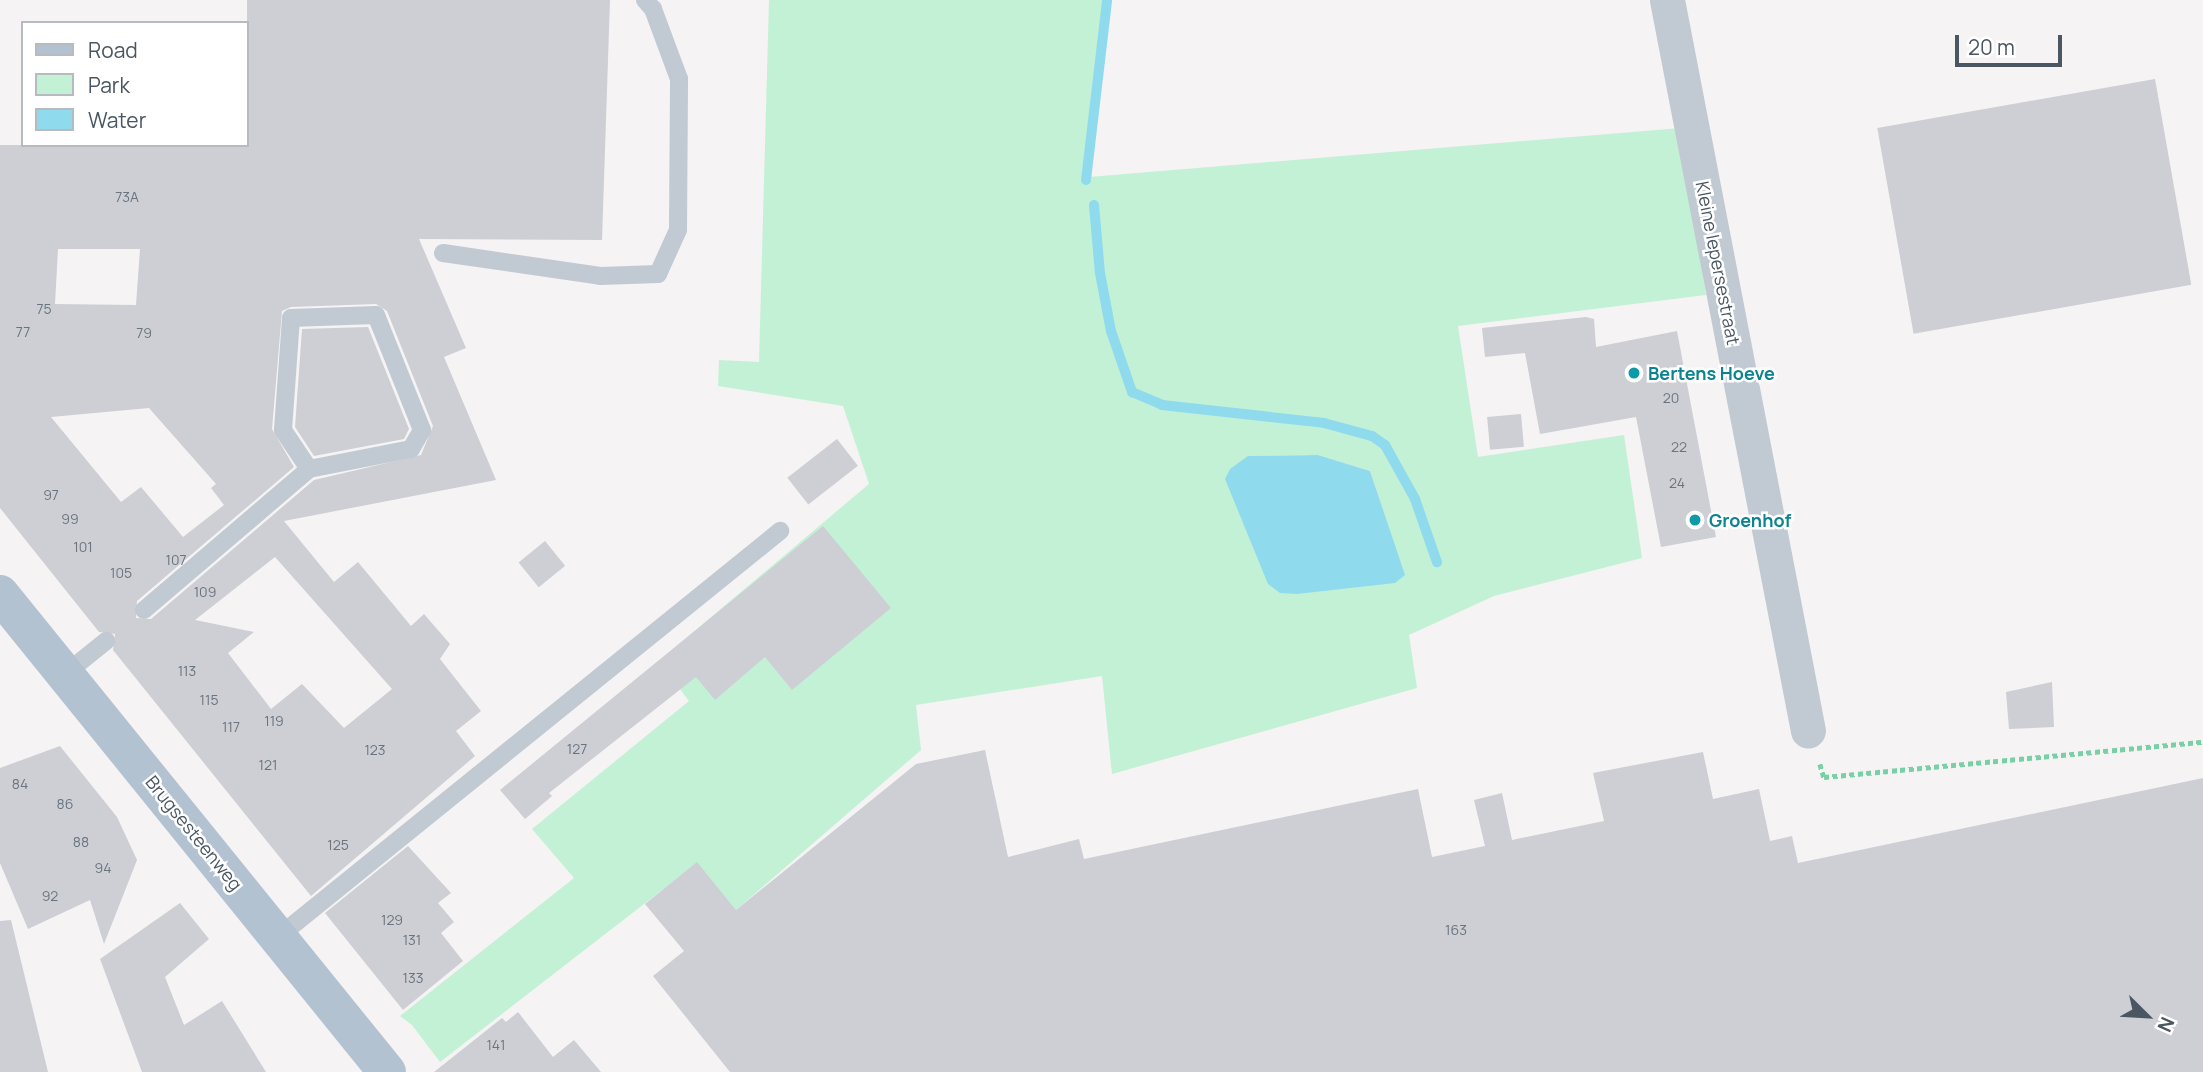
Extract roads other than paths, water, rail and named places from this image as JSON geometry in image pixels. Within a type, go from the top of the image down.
[{"type":"main road","name":"Brugsesteenweg","points":[[0,594],[387,1072]]},
{"type":"street","name":"Kleine Iepersestraat","points":[[1667,0],[1808,732]]},
{"type":"lane","points":[[443,253],[600,276],[659,274],[678,230],[679,79],[653,9],[645,0]]},
{"type":"lane","points":[[144,610],[309,469],[411,449],[422,430],[376,316],[291,318],[283,430],[309,469]]},
{"type":"lane","points":[[278,937],[780,531]]},
{"type":"lane","points":[[65,674],[106,641]]},
{"type":"water","points":[[1318,455],[1370,471],[1405,575],[1395,583],[1297,594],[1280,593],[1268,584],[1225,479],[1230,469],[1248,456]]},
{"type":"waterway","points":[[1086,180],[1107,0]]},
{"type":"waterway","points":[[1094,205],[1100,273],[1111,331],[1132,392],[1162,405],[1324,423],[1372,436],[1385,445],[1415,499],[1437,562]]},
{"type":"place","name":"Bertens Hoeve","points":[[1634,373]]},
{"type":"place","name":"Groenhof","points":[[1695,520]]}]
